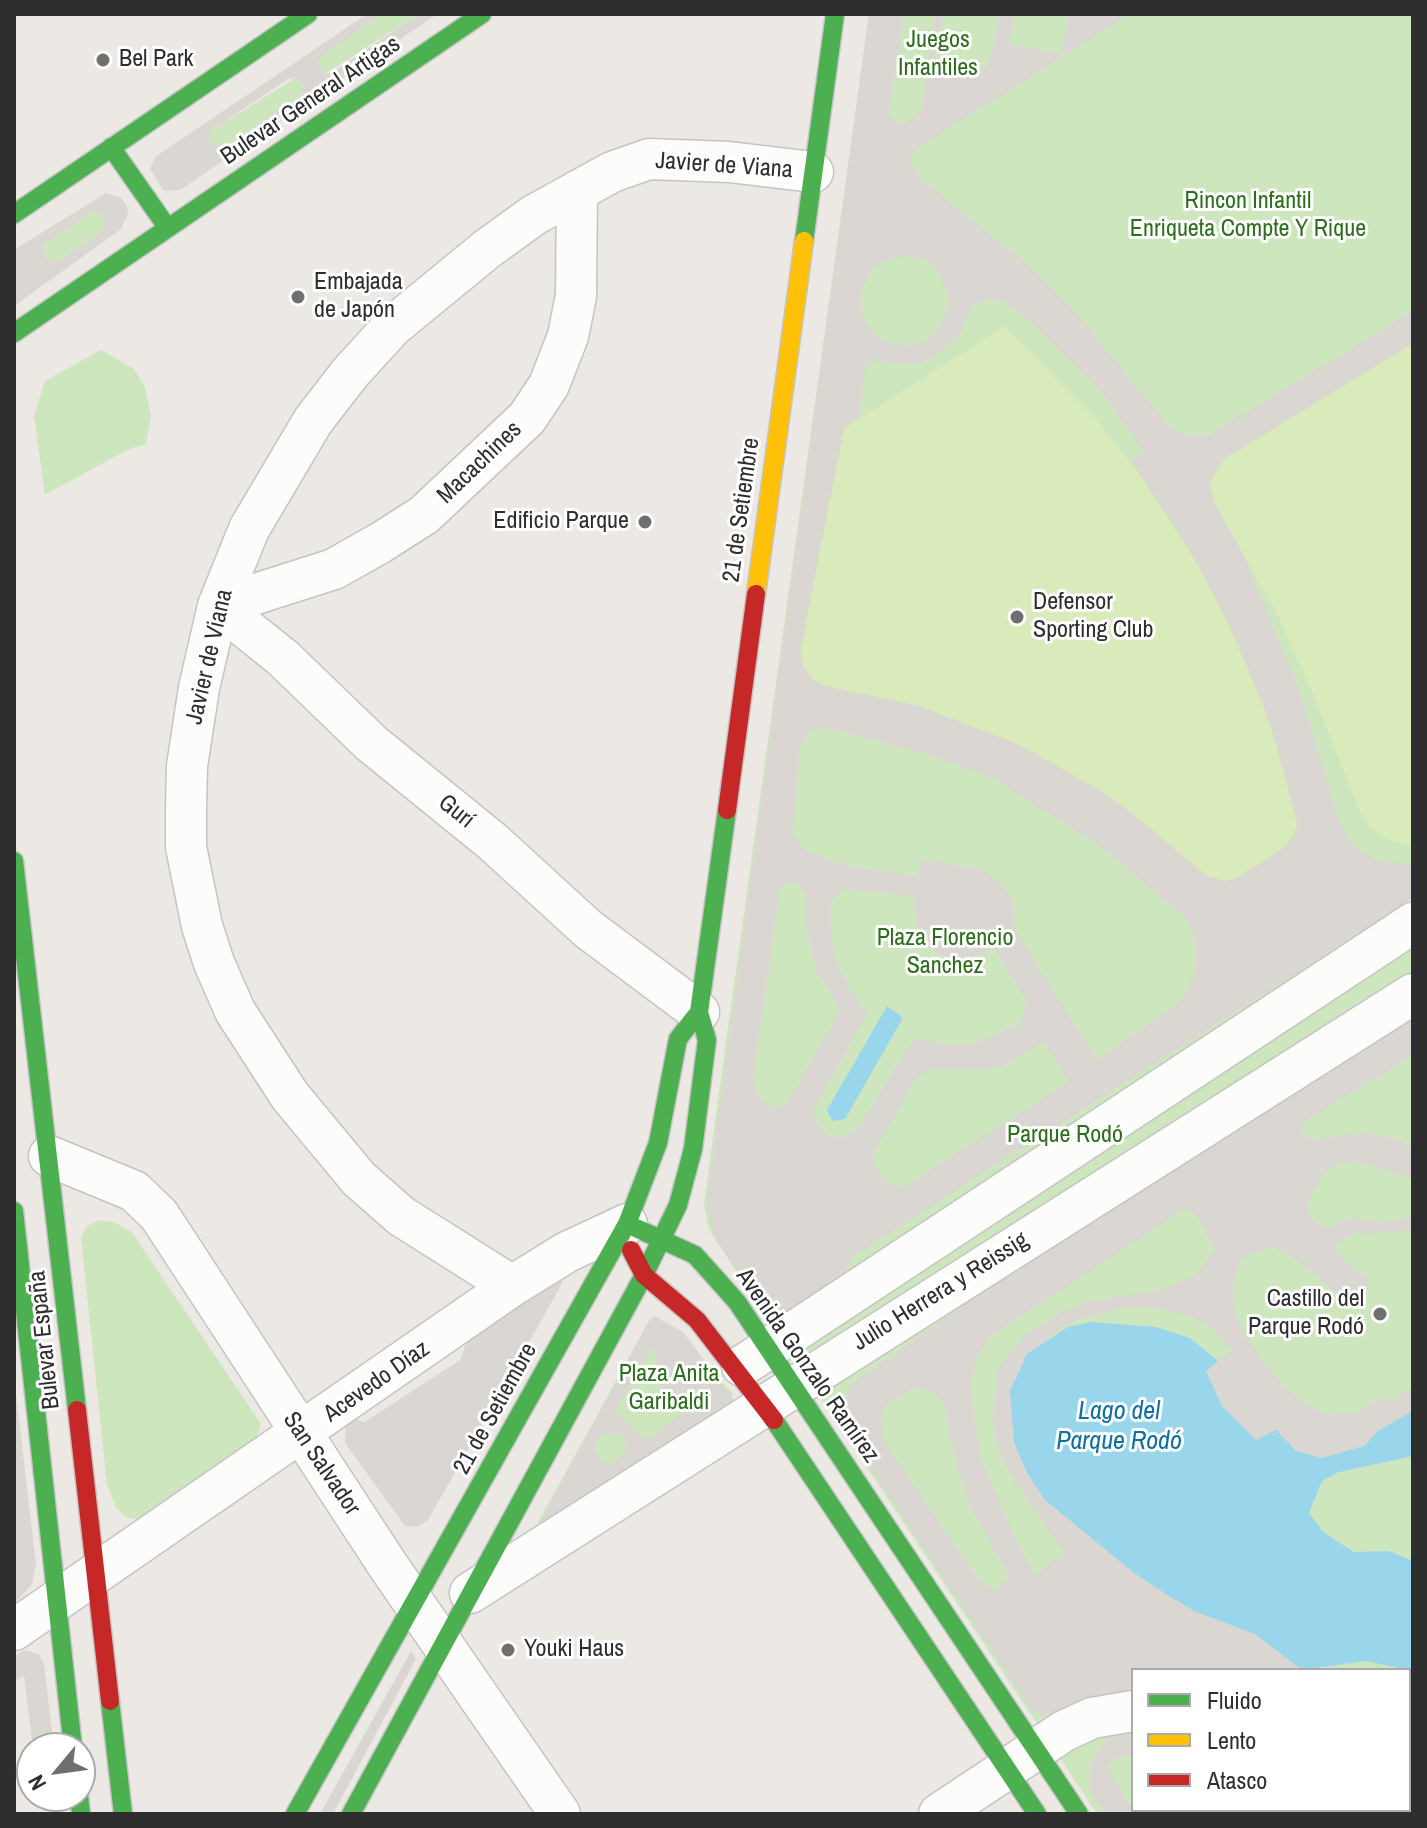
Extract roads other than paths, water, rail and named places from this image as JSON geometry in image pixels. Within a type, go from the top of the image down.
[{"type":"street","points":[[14,214],[308,14]]},
{"type":"street","name":"Bulevar General Artigas","points":[[14,333],[482,14]]},
{"type":"street","name":"21 de Setiembre","points":[[295,1814],[414,1602],[644,1231],[678,1205],[693,1149],[707,1040],[699,1012],[835,14]]},
{"type":"street","points":[[111,147],[167,227]]},
{"type":"street","name":"Javier de Viana","points":[[512,1286],[401,1216],[359,1179],[290,1096],[235,1011],[214,963],[202,926],[186,847],[186,810],[187,766],[199,688],[218,606],[249,529],[313,421],[350,373],[392,327],[438,287],[534,215],[612,172],[649,159],[729,162],[813,172]]},
{"type":"street","name":"Macachines","points":[[218,606],[334,569],[380,543],[424,515],[527,418],[549,385],[568,336],[576,296],[577,191]]},
{"type":"street","name":"Gurí","points":[[218,606],[283,658],[371,743],[493,842],[588,929],[699,1012]]},
{"type":"street","name":"Bulevar España","points":[[14,861],[23,1017],[49,1156],[123,1814]]},
{"type":"street","name":"Julio Herrera y Reissig","points":[[753,1359],[1413,923]]},
{"type":"street","name":"Julio Herrera y Reissig","points":[[470,1593],[1413,994]]},
{"type":"street","name":"21 de Setiembre","points":[[351,1814],[644,1275],[644,1231],[678,1039],[699,1012]]},
{"type":"street","name":"San Salvador","points":[[49,1156],[134,1191],[159,1215],[302,1435],[560,1814]]},
{"type":"street","name":"Bulevar España","points":[[14,1211],[71,1732]]},
{"type":"street","name":"Acevedo Díaz","points":[[14,1630],[302,1435],[512,1286],[567,1252],[644,1231]]},
{"type":"street","name":"Avenida Gonzalo Ramírez","points":[[1037,1814],[1020,1757],[753,1359],[665,1296],[644,1275],[631,1253],[644,1231],[695,1255],[710,1269],[753,1359],[779,1395],[1020,1757],[1079,1814]]},
{"type":"street","points":[[939,1814],[1020,1757],[1092,1718],[1131,1711]]},
{"type":"water","points":[[887,1006],[903,1018],[845,1119],[832,1121],[827,1110]]},
{"type":"water","name":"Lago del Parque Rodó","points":[[1091,1322],[1156,1327],[1190,1338],[1218,1361],[1206,1371],[1222,1406],[1256,1440],[1276,1430],[1296,1451],[1322,1458],[1364,1446],[1378,1431],[1413,1411],[1413,1456],[1339,1472],[1322,1481],[1309,1513],[1323,1532],[1354,1552],[1389,1551],[1413,1561],[1413,1678],[1411,1668],[1365,1661],[1299,1668],[1255,1634],[1194,1611],[1166,1594],[1133,1572],[1045,1500],[1026,1471],[1014,1442],[1010,1391],[1027,1354],[1068,1327]]},
{"type":"place","name":"Bel Park","points":[[103,60]]},
{"type":"place","name":"Embajada de Japón","points":[[298,297]]},
{"type":"place","name":"Edificio Parque","points":[[645,522]]},
{"type":"place","name":"Defensor Sporting Club","points":[[1017,617]]},
{"type":"place","name":"Castillo del Parque Rodó","points":[[1380,1314]]},
{"type":"place","name":"Youki Haus","points":[[508,1650]]},
{"type":"park label","name":"Juegos Infantiles","points":[[938,55]]},
{"type":"park label","name":"Rincon Infantil Enriqueta Compte Y Rique","points":[[1248,216]]},
{"type":"park label","name":"Plaza Florencio Sanchez","points":[[945,953]]},
{"type":"park label","name":"Parque Rodó","points":[[1065,1136]]},
{"type":"park label","name":"Plaza Anita Garibaldi","points":[[669,1389]]}]
